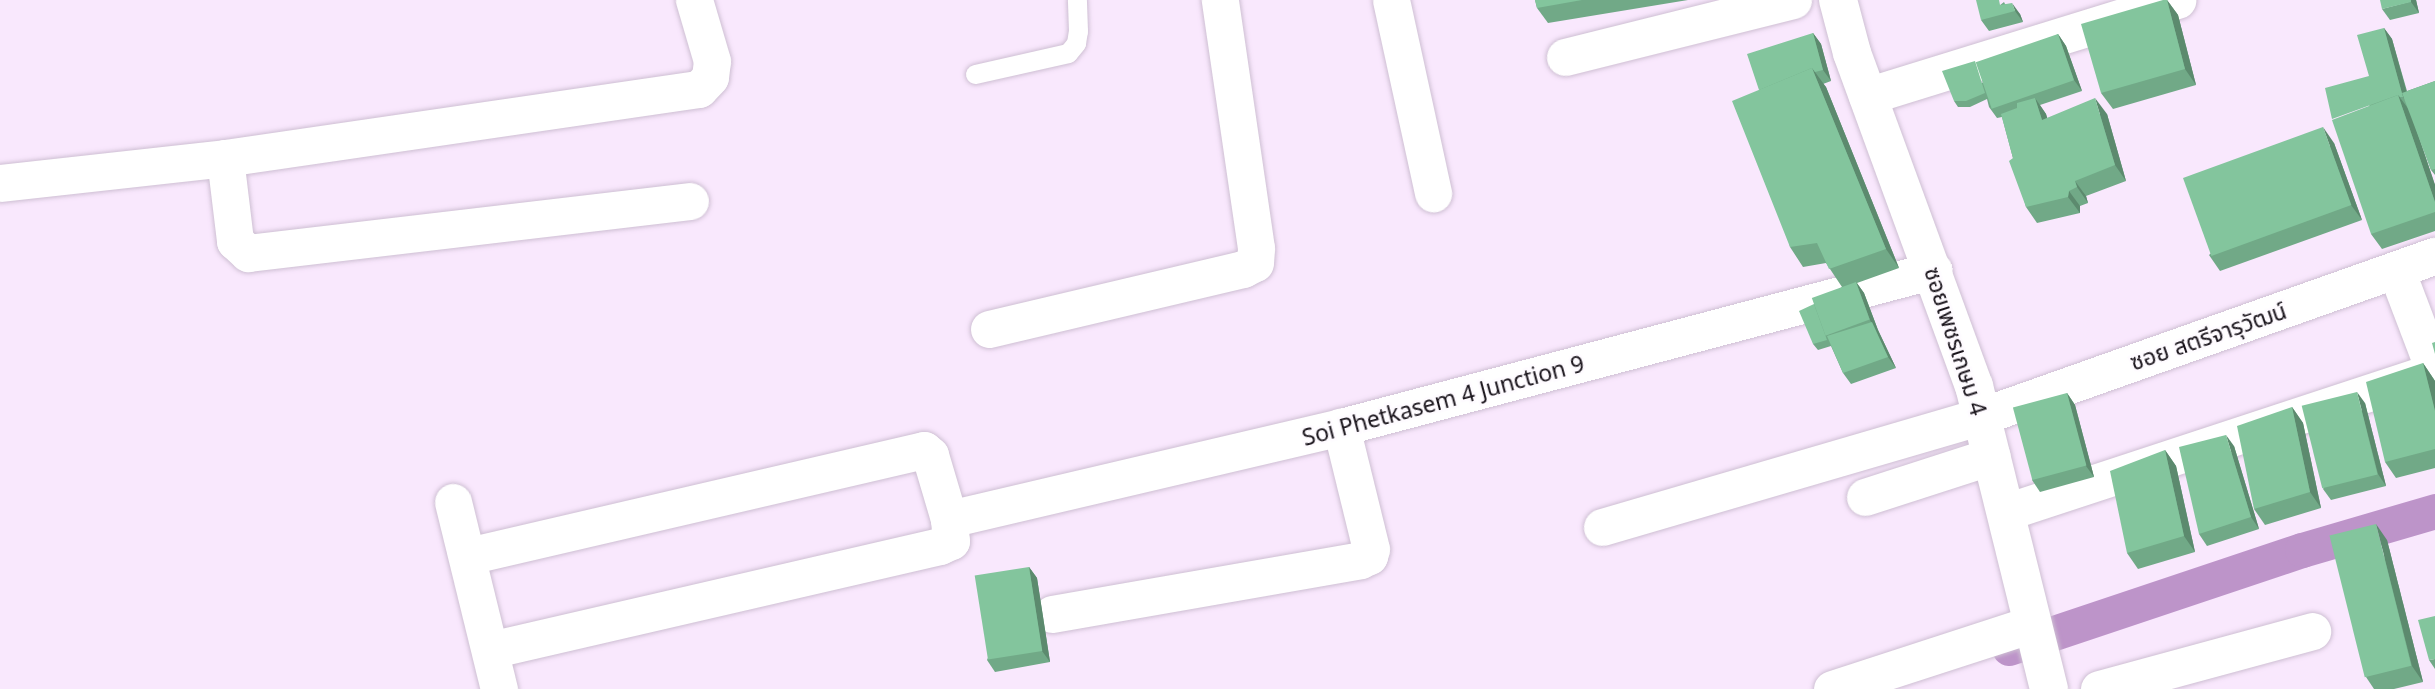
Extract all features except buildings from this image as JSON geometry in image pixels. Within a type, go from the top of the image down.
[{"type":"street","points":[[0,183],[225,159],[699,89],[710,77],[712,61],[694,0]]},
{"type":"street","points":[[989,329],[1243,269],[1255,263],[1256,248],[1220,0]]},
{"type":"street","points":[[1391,0],[1433,194]]},
{"type":"street","points":[[1565,57],[1793,0]]},
{"type":"street","name":"ซอยเพชรเกษม 4","points":[[1838,0],[1867,96],[1934,270],[1982,416],[2049,689]]},
{"type":"street","points":[[1867,96],[2178,0]]},
{"type":"street","points":[[225,159],[236,241],[248,253],[690,201]]},
{"type":"street","name":"ซอย สตรีจารุวัฒน์","points":[[1602,527],[1982,416],[2435,256]]},
{"type":"street","name":"Soi Phetkasem 4 Junction 9","points":[[949,519],[1341,427],[1934,270]]},
{"type":"street","points":[[2006,512],[2423,375],[2428,371],[2431,362],[2396,270]]},
{"type":"street","points":[[1052,614],[1360,560],[1369,556],[1371,549],[1341,427]]},
{"type":"street","points":[[468,556],[924,450],[930,454],[949,519],[951,541],[940,547],[490,650]]},
{"type":"street","points":[[1865,497],[1992,456]]},
{"type":"street","points":[[453,502],[499,689]]},
{"type":"street","points":[[2099,689],[2312,631]]},
{"type":"street","points":[[1832,689],[2034,634]]},
{"type":"lane","points":[[975,74],[1068,53],[1076,43],[1078,32],[1077,0]]},
{"type":"waterway","points":[[2009,648],[2302,550],[2435,511]]}]
